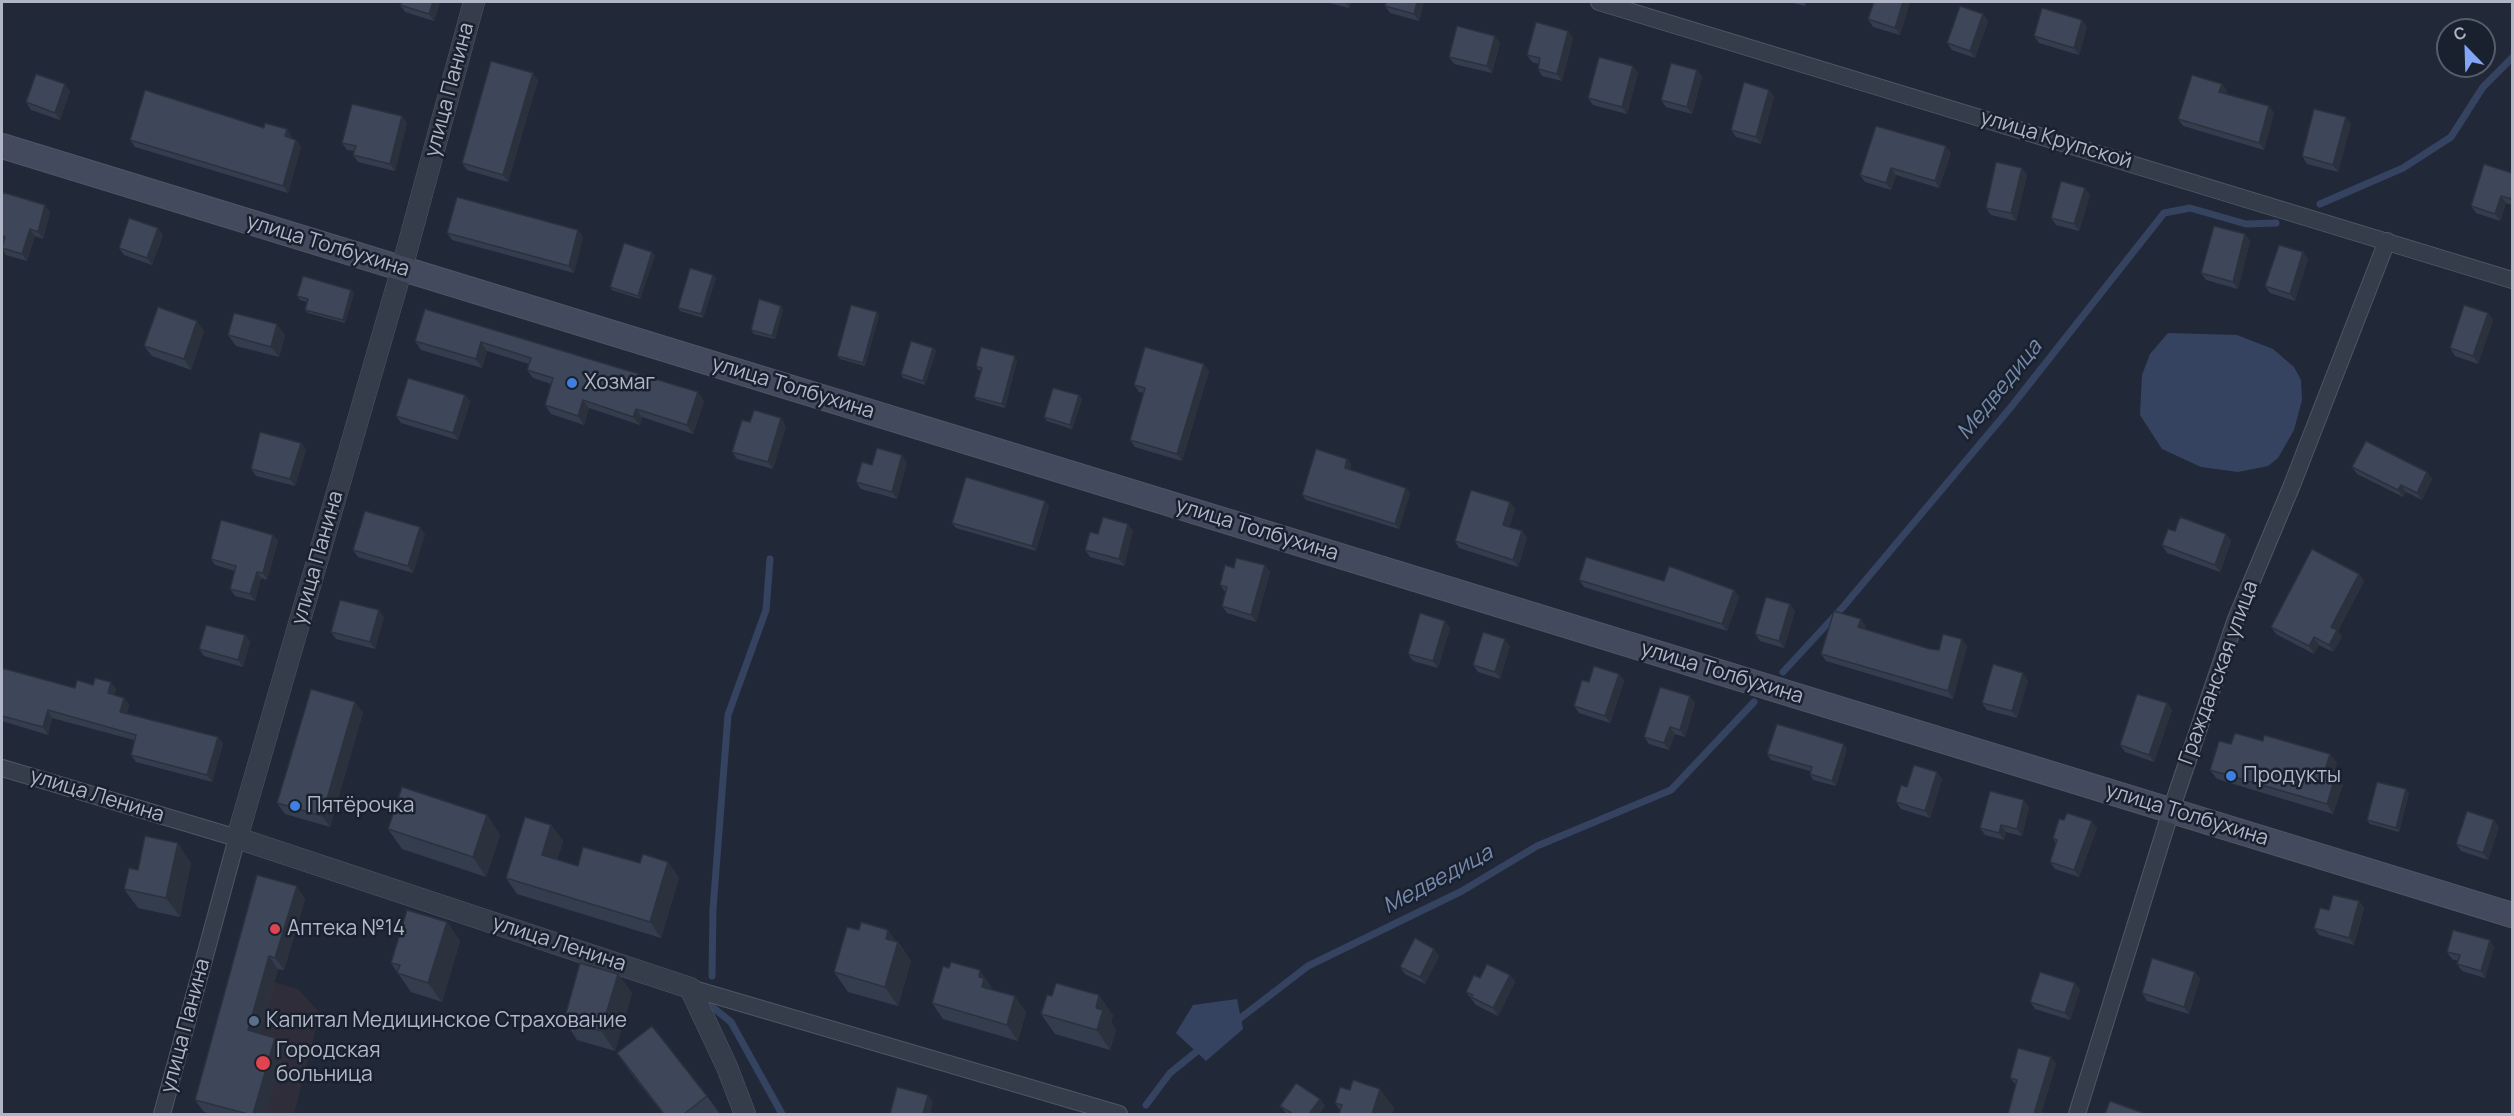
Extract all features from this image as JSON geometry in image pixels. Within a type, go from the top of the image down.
[{"type":"main road","name":"улица Толбухина","points":[[2,146],[2512,915]]},
{"type":"street","name":"улица Панина","points":[[162,1114],[237,838],[402,268],[474,2]]},
{"type":"street","name":"улица Крупской","points":[[1599,2],[2512,280]]},
{"type":"street","name":"Гражданская улица","points":[[2078,1114],[2171,810],[2236,620],[2292,485],[2387,241]]},
{"type":"street","name":"улица Ленина","points":[[2,768],[237,838],[690,988],[1119,1114]]},
{"type":"street","points":[[690,988],[727,1067],[745,1114]]},
{"type":"shaded area","name":"Городская больница","points":[[245,974],[298,989],[320,1013],[294,1114],[212,1114]]},
{"type":"water","points":[[2168,333],[2237,335],[2273,349],[2294,367],[2301,380],[2302,400],[2294,430],[2278,458],[2268,466],[2238,472],[2201,467],[2162,449],[2140,415],[2142,375],[2150,354]]},
{"type":"water","points":[[1237,999],[1243,1029],[1206,1061],[1176,1033],[1193,1005]]},
{"type":"building","points":[[402,2],[433,2],[429,14],[400,5]]},
{"type":"building","points":[[1386,2],[1417,2],[1414,14],[1385,6]]},
{"type":"building","points":[[1874,2],[1903,2],[1895,28],[1868,19]]},
{"type":"building","points":[[1960,6],[1983,14],[1970,51],[1947,43]]},
{"type":"building","points":[[2042,8],[2082,20],[2074,48],[2034,36]]},
{"type":"building","points":[[1536,22],[1568,31],[1557,74],[1538,69],[1540,58],[1527,55]]},
{"type":"building","points":[[1457,26],[1495,36],[1487,66],[1449,57]]},
{"type":"building","points":[[1599,57],[1633,66],[1622,107],[1588,98]]},
{"type":"building","points":[[491,61],[533,73],[503,175],[462,163]]},
{"type":"building","points":[[1671,63],[1697,70],[1687,107],[1661,100]]},
{"type":"building","points":[[36,74],[65,84],[55,113],[26,102]]},
{"type":"building","points":[[2192,75],[2222,84],[2219,92],[2269,106],[2259,143],[2178,119]]},
{"type":"building","points":[[1744,82],[1769,90],[1756,137],[1731,130]]},
{"type":"building","points":[[145,90],[264,128],[265,123],[287,129],[285,136],[296,140],[283,186],[130,140]]},
{"type":"building","points":[[352,104],[402,116],[390,164],[353,155],[356,146],[342,143]]},
{"type":"building","points":[[2314,109],[2346,117],[2333,165],[2302,156]]},
{"type":"building","points":[[1876,126],[1946,146],[1935,181],[1891,168],[1886,183],[1860,175]]},
{"type":"building","points":[[1996,162],[2022,168],[2011,213],[1986,208]]},
{"type":"building","points":[[2484,164],[2512,173],[2511,199],[2501,196],[2495,214],[2471,206]]},
{"type":"building","points":[[2061,181],[2085,188],[2074,224],[2051,218]]},
{"type":"building","points":[[2,192],[45,205],[38,232],[30,229],[22,254],[2,248],[5,237],[2,236]]},
{"type":"building","points":[[457,197],[578,230],[569,266],[447,233]]},
{"type":"building","points":[[129,218],[158,228],[147,258],[119,248]]},
{"type":"building","points":[[2214,226],[2245,234],[2233,282],[2201,273]]},
{"type":"building","points":[[624,243],[652,252],[638,296],[610,287]]},
{"type":"building","points":[[2279,245],[2303,252],[2290,294],[2265,286]]},
{"type":"building","points":[[690,268],[713,275],[701,314],[678,308]]},
{"type":"building","points":[[303,276],[351,290],[343,320],[305,310],[308,299],[297,296]]},
{"type":"building","points":[[759,299],[781,306],[772,336],[751,330]]},
{"type":"building","points":[[851,305],[877,312],[863,363],[837,356]]},
{"type":"building","points":[[2464,305],[2488,313],[2473,356],[2450,348]]},
{"type":"building","points":[[158,307],[197,321],[184,359],[144,346]]},
{"type":"building","points":[[425,309],[698,392],[687,425],[636,409],[633,417],[583,400],[578,416],[545,405],[553,378],[527,370],[531,358],[481,342],[476,359],[415,341]]},
{"type":"building","points":[[234,313],[277,324],[271,347],[228,335]]},
{"type":"building","points":[[911,341],[933,348],[923,381],[901,374]]},
{"type":"building","points":[[981,347],[1015,356],[1002,404],[974,397],[982,368],[976,366]]},
{"type":"building","points":[[1145,347],[1204,364],[1177,454],[1130,440],[1145,388],[1134,385]]},
{"type":"building","points":[[408,378],[465,395],[453,433],[396,416]]},
{"type":"building","points":[[1053,388],[1079,395],[1070,425],[1044,417]]},
{"type":"building","points":[[754,410],[781,418],[768,462],[732,452],[742,420],[750,422]]},
{"type":"building","points":[[260,432],[301,443],[290,479],[251,469]]},
{"type":"building","points":[[2366,441],[2427,472],[2417,493],[2401,485],[2398,490],[2352,467]]},
{"type":"building","points":[[877,448],[902,455],[892,492],[856,482],[862,462],[872,465]]},
{"type":"building","points":[[1316,449],[1347,459],[1345,468],[1406,488],[1395,524],[1302,495]]},
{"type":"building","points":[[966,477],[1045,501],[1032,546],[952,523]]},
{"type":"building","points":[[1471,490],[1510,502],[1503,525],[1522,531],[1513,560],[1455,541]]},
{"type":"building","points":[[365,511],[420,527],[408,566],[353,550]]},
{"type":"building","points":[[1103,517],[1128,524],[1119,559],[1085,550],[1090,532],[1098,534]]},
{"type":"building","points":[[2180,517],[2226,534],[2215,565],[2162,545],[2168,529],[2175,531]]},
{"type":"building","points":[[221,520],[273,535],[263,573],[257,572],[250,594],[230,589],[236,566],[211,559]]},
{"type":"building","points":[[2312,549],[2359,574],[2331,627],[2337,630],[2329,645],[2314,637],[2309,646],[2271,627]]},
{"type":"building","points":[[1586,557],[1664,581],[1669,566],[1734,590],[1722,624],[1579,580]]},
{"type":"building","points":[[1236,558],[1265,565],[1251,615],[1222,606],[1227,587],[1220,585],[1225,565],[1234,568]]},
{"type":"building","points":[[1766,597],[1790,604],[1779,641],[1755,634]]},
{"type":"building","points":[[340,600],[379,610],[370,642],[331,632]]},
{"type":"building","points":[[1834,611],[1861,619],[1858,627],[1930,649],[1939,650],[1943,634],[1962,639],[1948,691],[1821,654]]},
{"type":"building","points":[[1420,613],[1445,621],[1433,661],[1408,654]]},
{"type":"building","points":[[206,625],[245,635],[238,660],[199,649]]},
{"type":"building","points":[[1483,632],[1505,639],[1495,672],[1473,665]]},
{"type":"building","points":[[1993,664],[2023,673],[2012,711],[1982,703]]},
{"type":"building","points":[[1594,666],[1619,674],[1605,716],[1574,706],[1582,680],[1589,682]]},
{"type":"building","points":[[2,668],[75,688],[77,680],[93,685],[95,678],[111,682],[108,693],[124,698],[120,712],[218,737],[207,775],[131,755],[136,735],[48,710],[43,727],[2,716]]},
{"type":"building","points":[[1660,687],[1690,696],[1680,730],[1670,727],[1664,743],[1644,737]]},
{"type":"building","points":[[311,689],[355,702],[322,816],[277,803]]},
{"type":"building","points":[[2137,694],[2167,703],[2149,755],[2120,745]]},
{"type":"building","points":[[1777,724],[1844,744],[1832,781],[1810,774],[1812,767],[1767,754]]},
{"type":"building","points":[[2235,733],[2263,741],[2264,735],[2330,754],[2325,771],[2336,775],[2327,804],[2210,770],[2219,741],[2231,744]]},
{"type":"building","points":[[1914,765],[1937,772],[1925,811],[1896,802],[1901,785],[1907,787]]},
{"type":"building","points":[[2377,782],[2406,789],[2396,828],[2367,820]]},
{"type":"building","points":[[402,787],[487,815],[473,857],[388,829]]},
{"type":"building","points":[[1990,791],[2024,800],[2017,829],[2001,825],[1999,833],[1980,828]]},
{"type":"building","points":[[2467,811],[2494,820],[2483,853],[2456,844]]},
{"type":"building","points":[[2067,813],[2092,821],[2074,870],[2050,862],[2057,840],[2053,838],[2059,819],[2064,820]]},
{"type":"building","points":[[525,817],[551,825],[542,855],[578,866],[583,847],[640,863],[643,854],[668,862],[650,922],[506,878]]},
{"type":"building","points":[[145,836],[178,843],[166,898],[124,889],[129,868],[138,870]]},
{"type":"building","points":[[257,875],[297,886],[275,958],[269,956],[248,1030],[275,1038],[253,1114],[248,1114],[195,1100]]},
{"type":"building","points":[[2333,895],[2359,901],[2349,938],[2314,928],[2320,908],[2329,910]]},
{"type":"building","points":[[407,910],[447,922],[428,983],[397,973],[400,965],[391,963]]},
{"type":"building","points":[[861,922],[888,930],[886,939],[898,942],[885,987],[834,972],[847,927],[859,930]]},
{"type":"building","points":[[2453,930],[2490,940],[2481,971],[2457,964],[2460,955],[2447,952]]},
{"type":"building","points":[[1415,938],[1434,949],[1420,977],[1400,967]]},
{"type":"building","points":[[2152,958],[2195,972],[2184,1007],[2142,993]]},
{"type":"building","points":[[951,962],[980,970],[979,977],[984,978],[982,987],[1015,996],[1007,1025],[932,1003],[943,966],[949,968]]},
{"type":"building","points":[[580,963],[618,974],[601,1031],[564,1020]]},
{"type":"building","points":[[1487,964],[1510,975],[1493,1008],[1466,992],[1474,975],[1480,978]]},
{"type":"building","points":[[2040,972],[2075,983],[2065,1013],[2030,1002]]},
{"type":"building","points":[[1056,983],[1099,995],[1096,1008],[1103,1010],[1097,1030],[1041,1014],[1047,995],[1052,996]]},
{"type":"building","points":[[652,1026],[707,1096],[684,1114],[664,1114],[617,1053]]},
{"type":"building","points":[[2018,1048],[2051,1057],[2034,1114],[2008,1114],[2017,1080],[2010,1078]]},
{"type":"building","points":[[1353,1080],[1380,1089],[1372,1114],[1339,1114],[1342,1105],[1335,1103],[1340,1087],[1350,1090]]},
{"type":"building","points":[[1296,1083],[1320,1099],[1309,1114],[1293,1114],[1280,1106]]},
{"type":"building","points":[[897,1087],[928,1095],[923,1114],[890,1114]]},
{"type":"building","points":[[2110,1101],[2146,1114],[2105,1114]]},
{"type":"waterway","name":"Медведица","points":[[2320,204],[2403,168],[2451,137],[2483,87],[2512,58]]},
{"type":"waterway","name":"Медведица","points":[[1783,672],[1843,607],[2011,407],[2164,213],[2190,208],[2246,224],[2276,223]]},
{"type":"waterway","points":[[712,976],[713,909],[728,715],[766,610],[770,559]]},
{"type":"waterway","name":"Медведица","points":[[1234,1023],[1308,966],[1462,891],[1537,846],[1671,790],[1754,702]]},
{"type":"waterway","points":[[711,1006],[731,1022],[782,1114]]},
{"type":"waterway","name":"Медведица","points":[[1146,1105],[1170,1073],[1201,1048]]},
{"type":"place","name":"Хозмаг","points":[[572,383]]},
{"type":"place","name":"Продукты","points":[[2231,776]]},
{"type":"place","name":"Пятёрочка","points":[[295,806]]},
{"type":"place","name":"Аптека №14","points":[[275,929]]},
{"type":"place","name":"Капитал Медицинское Страхование","points":[[254,1021]]},
{"type":"place","name":"Городская больница","points":[[263,1063]]}]
